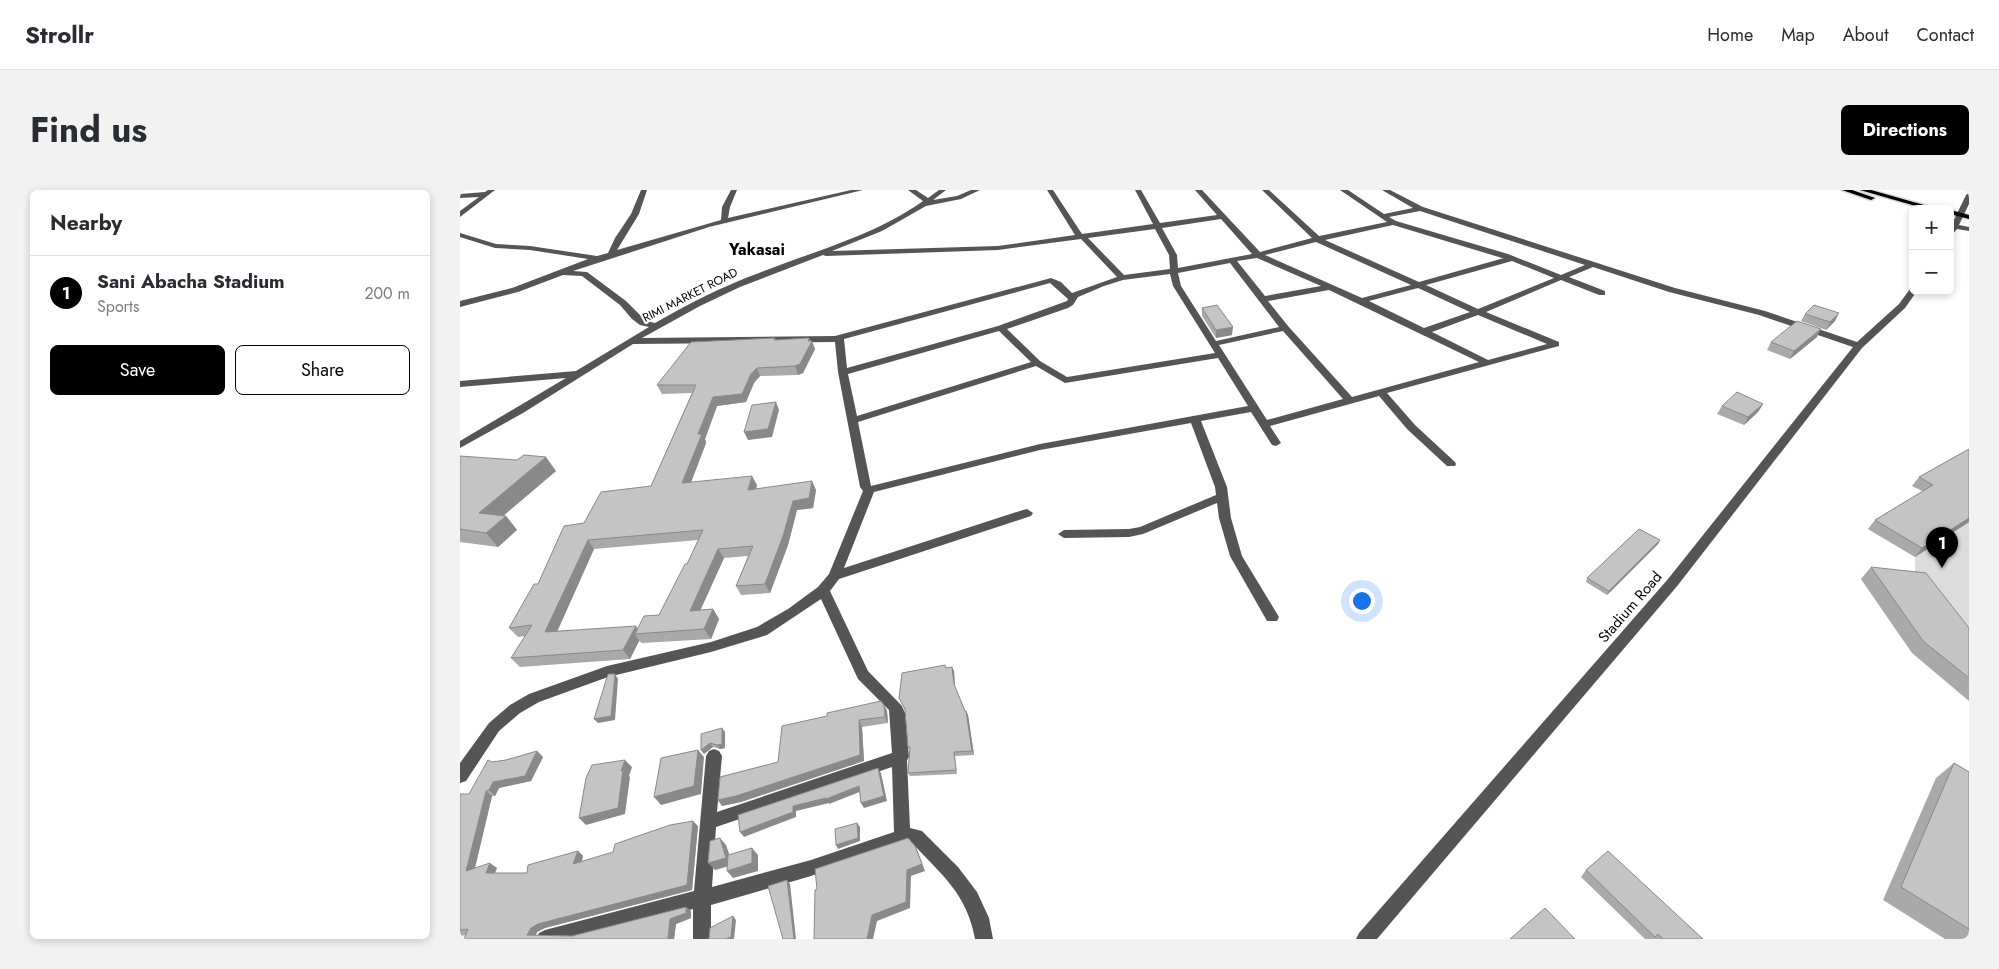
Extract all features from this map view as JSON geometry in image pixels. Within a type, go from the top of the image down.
[{"type":"main road","points":[[1845,190],[1909,209]]},
{"type":"main road","points":[[1869,191],[1920,205]]},
{"type":"main road","points":[[1961,217],[1969,224]]},
{"type":"street","points":[[611,255],[619,238],[635,214],[644,190]]},
{"type":"street","points":[[724,220],[726,207],[734,190]]},
{"type":"street","points":[[460,304],[515,290],[597,259],[724,220],[860,190]]},
{"type":"street","points":[[911,190],[926,203],[959,198],[977,190]]},
{"type":"street","name":"RIMI MARKET ROAD","points":[[460,445],[500,423],[656,326],[740,283],[882,227],[926,203],[943,190]]},
{"type":"street","points":[[1050,190],[1081,237],[1122,278]]},
{"type":"street","points":[[1138,190],[1176,261],[1172,277],[1176,286],[1276,443]]},
{"type":"street","points":[[1198,190],[1258,254],[1361,301],[1488,363]]},
{"type":"street","points":[[1264,424],[1556,344],[1478,312],[1317,239],[1265,190]]},
{"type":"street","points":[[1343,190],[1393,223],[1511,259],[1602,293]]},
{"type":"street","points":[[1385,190],[1420,209],[1672,290],[1762,313],[1859,346]]},
{"type":"street","points":[[460,196],[489,192]]},
{"type":"street","points":[[460,214],[489,192]]},
{"type":"street","points":[[1954,228],[1961,217],[1969,195]]},
{"type":"street","points":[[1382,216],[1420,209]]},
{"type":"street","points":[[816,254],[998,248],[1222,217]]},
{"type":"street","points":[[1961,217],[1969,229]]},
{"type":"street","points":[[843,372],[1000,328],[1066,306],[1075,295],[1101,284],[1122,278],[1232,260],[1393,223]]},
{"type":"street","points":[[460,235],[496,246],[530,248],[597,259]]},
{"type":"street","points":[[1361,301],[1511,259]]},
{"type":"street","points":[[1232,260],[1285,328],[1350,401]]},
{"type":"street","points":[[1423,332],[1478,312],[1594,264]]},
{"type":"street","points":[[558,273],[584,274],[623,303],[643,323],[656,326]]},
{"type":"street","points":[[631,341],[835,339],[1048,280],[1053,281],[1073,299]]},
{"type":"street","points":[[1263,299],[1329,287]]},
{"type":"street","name":"Stadium Road","points":[[1365,939],[1673,582],[1859,346],[1902,306],[1911,295]]},
{"type":"street","points":[[1000,328],[1037,363],[1066,380],[1220,355]]},
{"type":"street","points":[[1213,344],[1285,328]]},
{"type":"street","points":[[835,339],[839,339],[843,372],[866,487],[869,490]]},
{"type":"street","points":[[853,420],[1037,363]]},
{"type":"street","points":[[460,384],[578,374]]},
{"type":"street","points":[[1381,392],[1410,427],[1451,464]]},
{"type":"street","points":[[869,490],[1040,447],[1254,408]]},
{"type":"street","points":[[1195,419],[1223,496],[1225,518],[1236,556],[1272,617]]},
{"type":"street","points":[[460,776],[494,727],[515,709],[534,698],[607,672],[710,647],[762,631],[793,612],[823,590],[835,576],[869,490]]},
{"type":"street","points":[[1064,534],[1129,533],[1143,530],[1223,496]]},
{"type":"street","points":[[835,576],[1027,513]]},
{"type":"street","points":[[823,590],[863,675],[895,706],[898,713],[901,757],[902,836]]},
{"type":"street","points":[[702,939],[702,898],[714,756]]},
{"type":"street","points":[[709,822],[901,757]]},
{"type":"street","points":[[545,939],[811,868],[907,834],[916,836],[972,898],[980,918],[984,939]]},
{"type":"shaded area","points":[[1967,455],[1969,457],[1969,701],[1903,640],[1861,579],[1915,585],[1915,557],[1868,529],[1926,494],[1912,486]]},
{"type":"building","points":[[1217,305],[1233,327],[1216,330],[1202,308]]},
{"type":"building","points":[[1814,305],[1839,313],[1830,322],[1805,314]]},
{"type":"building","points":[[1797,321],[1821,329],[1794,351],[1771,342]]},
{"type":"building","points":[[775,338],[774,340],[809,338],[808,341],[812,341],[800,364],[795,366],[757,368],[751,374],[742,394],[713,397],[698,434],[702,434],[682,483],[752,476],[748,490],[812,481],[809,498],[793,501],[783,536],[765,584],[736,586],[753,546],[718,549],[690,611],[713,609],[704,629],[635,634],[644,616],[659,615],[703,530],[588,540],[545,632],[636,626],[623,650],[511,658],[532,625],[509,628],[534,584],[538,584],[564,526],[584,523],[601,492],[651,486],[696,385],[657,385],[691,342]]},
{"type":"building","points":[[1737,392],[1763,404],[1748,417],[1722,406]]},
{"type":"building","points":[[776,402],[768,429],[744,432],[752,405]]},
{"type":"building","points":[[1969,449],[1969,518],[1922,548],[1875,520],[1933,485],[1919,477]]},
{"type":"building","points":[[524,455],[546,457],[479,513],[506,516],[486,533],[460,529],[460,456],[517,460]]},
{"type":"building","points":[[1639,529],[1660,540],[1609,591],[1587,578]]},
{"type":"building","points":[[1871,567],[1926,573],[1969,628],[1969,678],[1923,641]]},
{"type":"building","points":[[945,665],[946,668],[952,667],[954,684],[966,711],[972,751],[954,752],[956,770],[908,773],[910,747],[908,747],[905,709],[899,698],[902,673]]},
{"type":"building","points":[[608,674],[615,674],[611,716],[594,719]]},
{"type":"building","points":[[881,701],[884,705],[885,717],[859,720],[860,755],[736,796],[718,800],[720,777],[778,762],[782,726],[827,716],[827,713]]},
{"type":"building","points":[[722,728],[722,744],[710,743],[701,750],[701,734]]},
{"type":"building","points":[[698,750],[694,786],[654,797],[661,758]]},
{"type":"building","points":[[537,751],[525,776],[493,782],[489,790],[486,791],[466,871],[490,863],[486,873],[527,873],[528,865],[578,851],[573,864],[613,852],[615,844],[670,825],[693,821],[687,885],[538,924],[531,928],[527,935],[572,936],[686,907],[686,913],[670,919],[668,939],[464,939],[468,929],[460,930],[460,794],[469,794],[488,760],[492,762],[506,760]]},
{"type":"building","points":[[625,760],[621,771],[623,770],[618,808],[579,818],[586,778],[592,765]]},
{"type":"building","points":[[1954,763],[1969,772],[1969,929],[1901,887]]},
{"type":"building","points":[[878,768],[884,796],[861,803],[859,786],[826,799],[793,806],[793,812],[740,832],[738,815]]},
{"type":"building","points":[[857,823],[858,838],[836,845],[835,829]]},
{"type":"building","points":[[720,838],[726,858],[708,863],[710,841]]},
{"type":"building","points":[[908,838],[915,846],[922,864],[907,870],[906,902],[872,915],[867,939],[814,939],[815,890],[817,889],[815,869]]},
{"type":"building","points":[[752,848],[752,863],[727,871],[728,855]]},
{"type":"building","points":[[1608,851],[1703,939],[1663,939],[1658,934],[1655,937],[1586,870]]},
{"type":"building","points":[[787,880],[794,939],[783,939],[768,886]]},
{"type":"building","points":[[1545,908],[1575,939],[1510,939]]},
{"type":"building","points":[[733,916],[731,937],[726,939],[709,939],[710,928]]},
{"type":"place","name":"Sani Abacha Stadium","points":[[1942,568]]},
{"type":"district","name":"Yakasai","points":[[757,249]]}]
